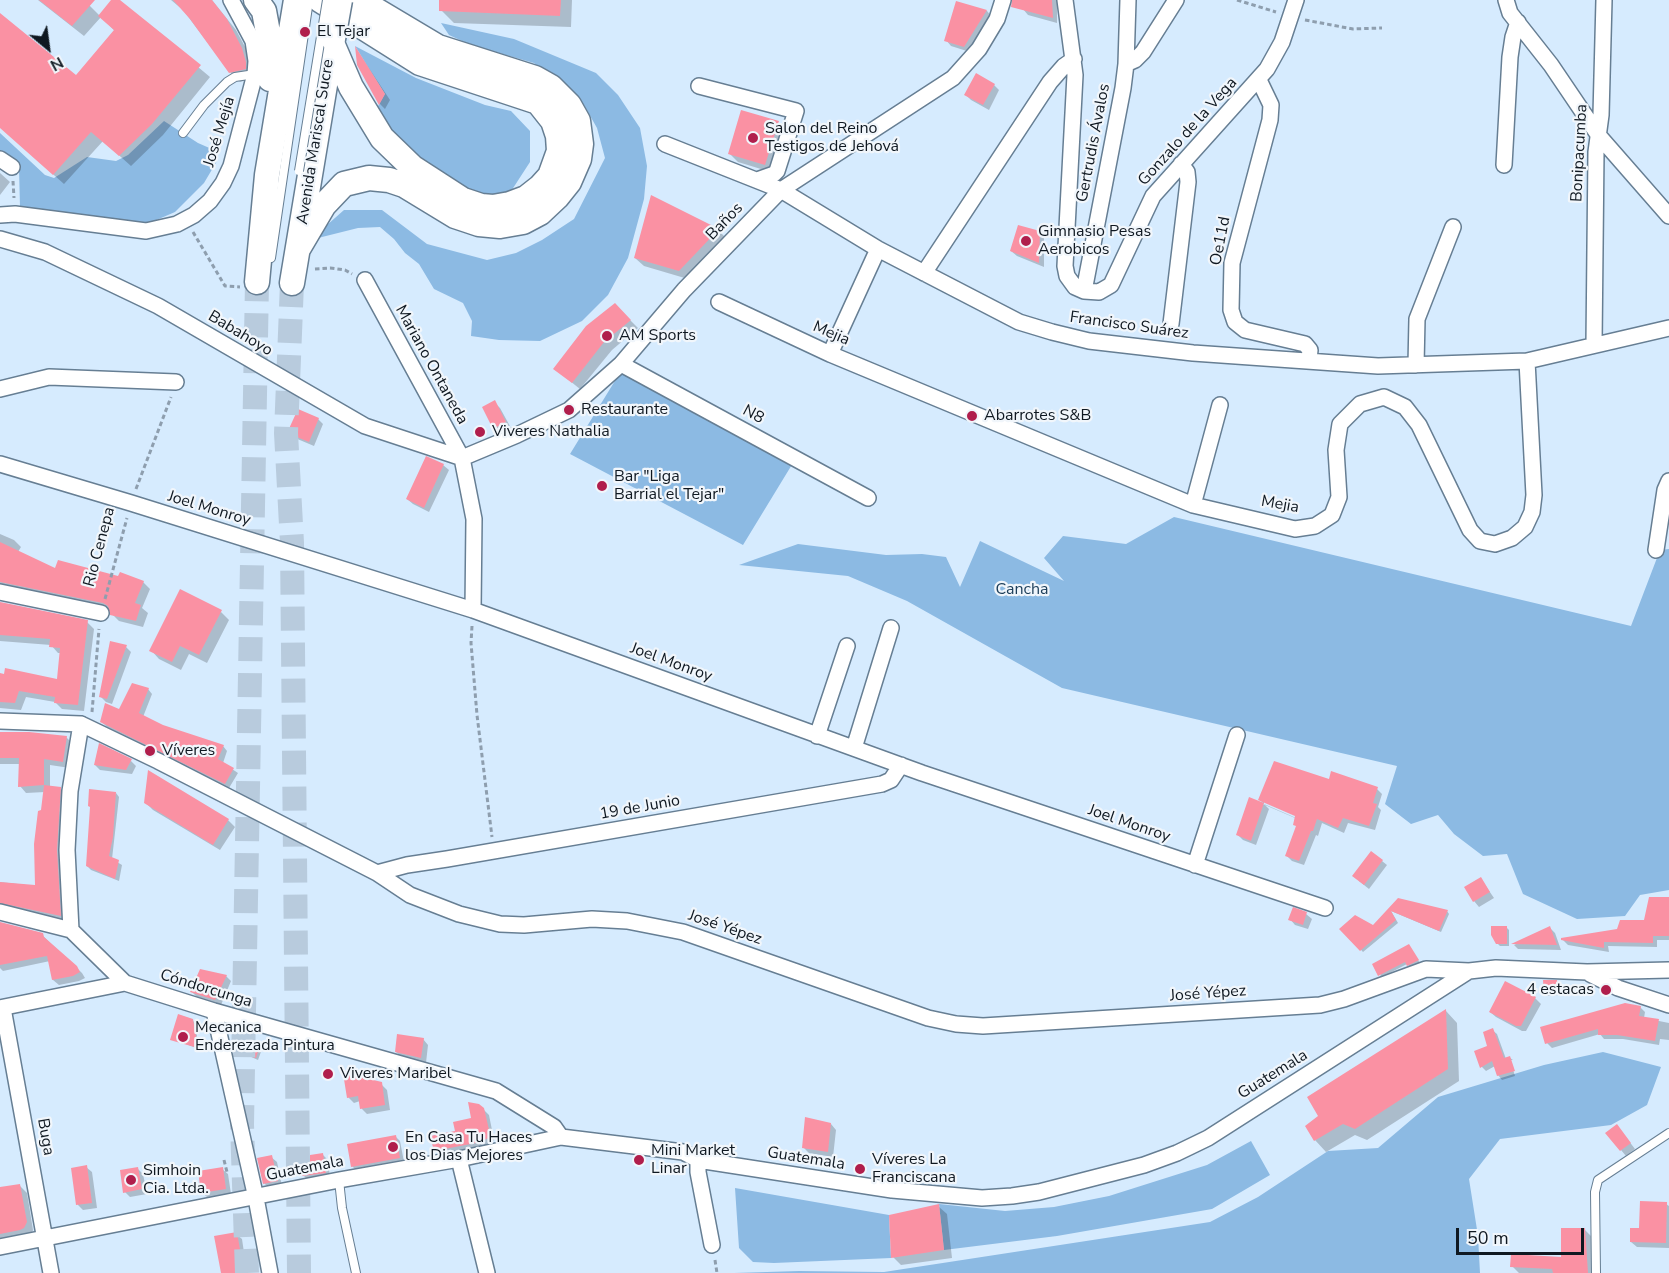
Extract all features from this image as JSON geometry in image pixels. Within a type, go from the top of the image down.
[{"type":"main road","points":[[256,0],[264,11],[271,49],[275,173]]},
{"type":"main road","points":[[320,0],[420,63],[538,102],[554,120],[558,136],[559,151],[550,176],[526,198],[510,204],[494,207],[481,206],[462,200],[412,167],[382,138],[351,87],[333,41]]},
{"type":"main road","name":"Avenida Mariscal Sucre","points":[[292,283],[340,0]]},
{"type":"main road","points":[[298,249],[324,205],[344,184],[369,178],[388,180],[404,185],[455,216],[479,224],[500,226],[523,222],[540,213],[569,182],[579,159],[581,144],[578,121],[569,105],[552,87],[535,78],[438,47],[359,0]]},
{"type":"main road","points":[[263,277],[294,11]]},
{"type":"street","name":"José Mejía","points":[[8,214],[146,231],[177,224],[194,215],[210,201],[223,183],[231,166],[255,74],[253,41],[231,0]]},
{"type":"street","name":"Baños","points":[[462,458],[569,410],[621,364],[684,290],[781,190],[952,78],[979,50],[997,19],[1003,0]]},
{"type":"street","points":[[1065,0],[1075,75],[1065,266],[1067,276],[1075,287],[1084,291]]},
{"type":"street","name":"Gertrudis Ávalos","points":[[1084,291],[1126,64],[1128,0]]},
{"type":"street","points":[[1126,64],[1135,60],[1143,52],[1176,0]]},
{"type":"street","name":"Gonzalo de la Vega","points":[[1084,291],[1099,292],[1110,285],[1153,196],[1259,80],[1282,42],[1296,0]]},
{"type":"street","points":[[1506,0],[1510,12],[1551,66],[1599,136],[1669,216]]},
{"type":"street","name":"Bonipacumba","points":[[1594,344],[1596,152],[1601,115],[1604,0]]},
{"type":"street","points":[[1504,165],[1510,57],[1518,22]]},
{"type":"street","points":[[924,273],[1050,82],[1064,66],[1074,59]]},
{"type":"street","name":"Oe11d","points":[[1259,80],[1271,105],[1270,120],[1233,263],[1231,310],[1235,322],[1245,330],[1305,344],[1310,350],[1309,360]]},
{"type":"street","points":[[699,86],[796,111],[777,171],[757,180]]},
{"type":"street","name":"Francisco Suárez","points":[[665,144],[781,190],[878,249],[1019,321],[1089,341],[1193,353],[1378,366],[1527,361],[1594,344]]},
{"type":"street","points":[[1171,324],[1188,182],[1187,172],[1180,164]]},
{"type":"street","points":[[1416,365],[1417,319],[1453,226]]},
{"type":"street","name":"Babahoyo","points":[[0,239],[45,252],[158,306],[365,426],[462,458]]},
{"type":"street","points":[[830,354],[878,249]]},
{"type":"street","name":"Mariano Ontaneda","points":[[365,280],[462,458],[474,519],[473,616]]},
{"type":"street","name":"Mejia","points":[[720,302],[830,354],[1193,505],[1295,529],[1315,526],[1332,515],[1339,497],[1336,450],[1340,423],[1360,404],[1384,397],[1405,407],[1419,425],[1470,530],[1480,542],[1495,544],[1512,538],[1525,527],[1532,512],[1534,495],[1527,361]]},
{"type":"street","points":[[1594,344],[1669,328]]},
{"type":"street","name":"N8","points":[[621,364],[868,498]]},
{"type":"street","points":[[0,389],[49,377],[174,387]]},
{"type":"street","points":[[1193,505],[1220,405]]},
{"type":"street","name":"Joel Monroy","points":[[0,464],[131,503],[473,616],[901,765],[1325,908]]},
{"type":"street","points":[[1656,550],[1665,490],[1669,481]]},
{"type":"street","points":[[0,592],[100,613]]},
{"type":"street","points":[[854,748],[891,628]]},
{"type":"street","points":[[817,736],[847,646]]},
{"type":"street","name":"José Yépez","points":[[0,721],[86,722],[377,873],[410,895],[459,915],[500,924],[546,924],[592,919],[627,921],[683,932],[928,1018],[956,1024],[983,1026],[1320,1005],[1344,999],[1426,969],[1469,971]]},
{"type":"street","points":[[71,930],[67,850],[70,790],[86,722]]},
{"type":"street","points":[[1195,865],[1238,735]]},
{"type":"street","name":"19 de Junio","points":[[377,873],[407,865],[882,784],[891,780],[901,765]]},
{"type":"street","points":[[0,912],[71,930],[125,983]]},
{"type":"street","name":"Guatemala","points":[[0,1247],[339,1180],[459,1159],[561,1137],[683,1152],[698,1160],[892,1190],[970,1197],[1012,1196],[1144,1166],[1208,1138],[1469,971],[1496,968],[1587,972],[1669,970]]},
{"type":"street","points":[[1587,972],[1618,988],[1669,1005]]},
{"type":"street","name":"Cóndorcunga","points":[[1,1008],[125,983],[213,1011],[496,1091],[554,1127],[561,1137]]},
{"type":"street","name":"Buga","points":[[1,1008],[51,1273]]},
{"type":"street","points":[[213,1011],[256,1197],[270,1273]]},
{"type":"street","points":[[459,1159],[487,1273]]},
{"type":"street","points":[[698,1160],[698,1172],[713,1248]]},
{"type":"lane","points":[[275,173],[309,0]]},
{"type":"lane","points":[[298,182],[327,0]]},
{"type":"lane","points":[[183,133],[204,105],[227,82],[236,77],[255,74]]},
{"type":"lane","points":[[1596,1273],[1595,1192],[1598,1180],[1669,1134]]},
{"type":"lane","points":[[339,1180],[342,1208],[356,1273]]},
{"type":"path","points":[[1237,0],[1323,25],[1353,29],[1382,28]]},
{"type":"path","points":[[6,163],[8,214]]},
{"type":"path","name":"Rio Cenepa","points":[[86,722],[100,613],[131,503],[174,387]]},
{"type":"path","points":[[473,616],[471,643],[477,715],[493,839]]},
{"type":"path","points":[[224,1160],[227,1172]]},
{"type":"path","points":[[713,1248],[717,1273]]},
{"type":"green space","points":[[441,23],[514,39],[596,73],[618,95],[640,128],[647,166],[644,199],[628,258],[608,295],[582,321],[540,341],[499,340],[471,336],[472,321],[463,303],[434,289],[419,264],[380,227],[358,228],[318,238],[327,225],[344,210],[382,210],[427,244],[487,260],[516,253],[542,240],[574,219],[605,158],[597,128],[584,105],[534,63],[471,45],[449,35]]},
{"type":"green space","points":[[355,46],[416,78],[485,105],[511,111],[530,131],[530,162],[506,199],[489,202],[405,150],[374,113],[385,94]]},
{"type":"green space","points":[[164,121],[198,143],[214,150],[217,161],[204,183],[175,212],[147,224],[20,207],[19,168],[0,151],[0,133],[45,175],[54,178],[87,157],[116,161],[128,155]]},
{"type":"green space","points":[[621,371],[796,458],[743,545],[570,454]]},
{"type":"green space","name":"Cancha","points":[[1174,517],[1631,626],[1660,550],[1669,549],[1669,890],[1640,895],[1625,916],[1577,919],[1523,894],[1507,854],[1483,856],[1454,834],[1438,815],[1411,824],[1385,804],[1397,766],[1062,688],[907,601],[848,576],[739,565],[798,544],[886,555],[922,554],[946,557],[960,587],[980,541],[1064,581],[1044,558],[1063,536],[1126,544]]},
{"type":"green space","points":[[1603,1052],[1661,1067],[1647,1105],[1611,1125],[1500,1139],[1469,1179],[1478,1236],[1480,1273],[734,1273],[884,1272],[1210,1222],[1258,1197],[1328,1151],[1378,1148],[1438,1097],[1544,1065]]},
{"type":"green space","points":[[1251,1141],[1270,1175],[1212,1209],[1057,1236],[944,1250],[939,1204],[1005,1211],[1054,1207],[1109,1196],[1207,1165]]},
{"type":"green space","points":[[735,1188],[889,1215],[891,1258],[753,1262],[739,1248]]},
{"type":"building","points":[[39,0],[95,0],[72,26]]},
{"type":"building","points":[[111,0],[120,0],[201,65],[152,124],[119,156],[91,132],[53,175],[0,128],[0,13],[76,75],[114,30],[98,16]]},
{"type":"building","points":[[173,0],[212,0],[227,19],[242,48],[246,69],[229,73],[190,19]]},
{"type":"building","points":[[439,0],[561,0],[560,16],[439,11]]},
{"type":"building","points":[[1012,0],[1052,0],[1053,18],[1011,7]]},
{"type":"building","points":[[956,1],[987,10],[964,47],[944,41]]},
{"type":"building","points":[[355,46],[385,94],[379,105],[357,65]]},
{"type":"building","points":[[976,73],[995,84],[983,105],[964,95]]},
{"type":"building","name":"Salon del Reino Testigos de Jehová","points":[[741,110],[779,121],[765,165],[728,154]]},
{"type":"building","points":[[651,195],[719,229],[679,271],[634,258]]},
{"type":"building","name":"Gimnasio Pesas Aerobicos","points":[[1018,225],[1040,231],[1039,263],[1010,251]]},
{"type":"building","points":[[615,303],[631,320],[604,342],[572,383],[553,369],[586,326]]},
{"type":"building","points":[[495,400],[506,422],[493,429],[482,407]]},
{"type":"building","points":[[298,409],[319,418],[309,442],[287,433]]},
{"type":"building","points":[[426,456],[444,464],[424,508],[406,499]]},
{"type":"building","points":[[0,542],[55,568],[58,560],[118,576],[120,572],[144,581],[135,603],[141,605],[136,621],[110,615],[108,606],[103,603],[0,582]]},
{"type":"building","points":[[180,589],[222,610],[199,655],[180,646],[172,662],[149,651]]},
{"type":"building","points":[[0,602],[88,620],[78,705],[54,703],[55,697],[19,691],[15,703],[0,702],[0,673],[4,674],[5,668],[57,679],[60,648],[49,647],[50,639],[0,635]]},
{"type":"building","points":[[110,641],[127,645],[107,699],[99,697]]},
{"type":"building","points":[[132,683],[149,688],[139,713],[163,725],[224,745],[218,759],[234,768],[225,784],[100,722],[105,703],[119,709]]},
{"type":"building","points":[[0,732],[67,736],[63,762],[44,759],[44,785],[18,787],[19,758],[0,758]]},
{"type":"building","points":[[99,743],[132,759],[126,770],[94,765]]},
{"type":"building","points":[[1274,761],[1329,779],[1331,771],[1378,787],[1373,803],[1377,804],[1369,826],[1343,818],[1338,828],[1317,819],[1299,861],[1285,856],[1296,826],[1293,825],[1295,816],[1258,800]]},
{"type":"building","points":[[148,770],[229,819],[213,845],[144,803]]},
{"type":"building","points":[[44,785],[61,787],[57,850],[61,916],[0,903],[0,882],[35,885],[34,844]]},
{"type":"building","points":[[89,789],[116,792],[113,837],[109,856],[119,860],[115,879],[86,866]]},
{"type":"building","points":[[1249,797],[1264,803],[1251,841],[1236,835]]},
{"type":"building","points":[[1371,851],[1383,860],[1364,885],[1352,876]]},
{"type":"building","points":[[1481,877],[1490,892],[1473,902],[1464,887]]},
{"type":"building","points":[[1649,897],[1669,897],[1669,936],[1653,936],[1653,943],[1604,942],[1604,948],[1561,940],[1561,938],[1617,929],[1620,920],[1644,920]]},
{"type":"building","points":[[1398,898],[1448,910],[1439,931],[1391,911],[1396,920],[1360,951],[1339,929],[1355,915],[1373,925]]},
{"type":"building","points":[[1293,907],[1307,912],[1303,925],[1288,920]]},
{"type":"building","points":[[0,922],[43,933],[44,937],[77,966],[80,972],[73,976],[52,980],[47,956],[0,965]]},
{"type":"building","points":[[1491,926],[1507,926],[1507,944],[1496,944],[1491,935]]},
{"type":"building","points":[[1550,926],[1557,945],[1511,944]]},
{"type":"building","points":[[1409,944],[1419,960],[1407,966],[1405,962],[1378,976],[1372,964]]},
{"type":"building","points":[[200,969],[227,975],[215,1000],[190,992]]},
{"type":"building","points":[[1543,980],[1557,980],[1558,993],[1544,994]]},
{"type":"building","points":[[1505,981],[1536,997],[1521,1026],[1516,1026],[1489,1012]]},
{"type":"building","points":[[1625,1003],[1641,1006],[1639,1016],[1659,1019],[1655,1041],[1617,1035],[1598,1035],[1598,1029],[1545,1044],[1540,1027]]},
{"type":"building","points":[[1446,1009],[1448,1069],[1355,1129],[1343,1124],[1314,1141],[1305,1126],[1318,1116],[1307,1097]]},
{"type":"building","points":[[178,1014],[193,1019],[198,1048],[170,1040]]},
{"type":"building","points":[[1493,1028],[1504,1058],[1510,1056],[1515,1071],[1497,1076],[1492,1061],[1480,1068],[1474,1051],[1487,1046],[1483,1032]]},
{"type":"building","points":[[397,1034],[424,1038],[421,1058],[395,1052]]},
{"type":"building","points":[[242,1040],[260,1045],[256,1058],[238,1053]]},
{"type":"building","points":[[343,1073],[382,1082],[385,1105],[360,1109],[358,1096],[347,1098]]},
{"type":"building","points":[[468,1102],[479,1104],[484,1108],[490,1134],[488,1138],[481,1142],[434,1151],[430,1136],[455,1131],[453,1122],[471,1118]]},
{"type":"building","points":[[805,1117],[831,1123],[828,1152],[802,1148]]},
{"type":"building","points":[[1617,1124],[1631,1143],[1620,1151],[1605,1133]]},
{"type":"building","points":[[396,1135],[400,1158],[351,1167],[347,1144]]},
{"type":"building","points":[[323,1153],[326,1173],[302,1176],[300,1163],[310,1161],[310,1155]]},
{"type":"building","points":[[272,1155],[278,1181],[263,1184],[257,1158]]},
{"type":"building","points":[[87,1165],[92,1203],[76,1205],[71,1168]]},
{"type":"building","name":"Simhoin Cia. Ltda.","points":[[138,1167],[142,1189],[123,1193],[120,1170]]},
{"type":"building","points":[[223,1167],[226,1189],[201,1193],[198,1171]]},
{"type":"building","points":[[20,1184],[27,1222],[20,1230],[0,1234],[0,1187]]},
{"type":"building","points":[[1640,1201],[1667,1202],[1666,1243],[1630,1242],[1630,1228],[1639,1228]]},
{"type":"building","points":[[939,1204],[944,1250],[891,1258],[889,1215]]},
{"type":"building","points":[[1561,1228],[1585,1228],[1588,1273],[1553,1273],[1552,1269],[1510,1267],[1511,1254],[1561,1257]]},
{"type":"building","points":[[237,1232],[244,1273],[221,1273],[214,1236]]},
{"type":"tunnel","points":[[247,1273],[242,1124],[257,282]]},
{"type":"tunnel","points":[[292,283],[286,433],[292,543],[299,1273]]},
{"type":"place","name":"El Tejar","points":[[305,32]]},
{"type":"place","name":"Salon del Reino Testigos de Jehová","points":[[753,138]]},
{"type":"place","name":"Gimnasio Pesas Aerobicos","points":[[1026,241]]},
{"type":"place","name":"AM Sports","points":[[607,336]]},
{"type":"place","name":"Restaurante","points":[[569,410]]},
{"type":"place","name":"Abarrotes S&B","points":[[972,416]]},
{"type":"place","name":"Viveres Nathalia","points":[[480,432]]},
{"type":"place","name":"Bar \"Liga Barrial el Tejar\"","points":[[602,486]]},
{"type":"place","name":"Víveres","points":[[150,751]]},
{"type":"place","name":"4 estacas","points":[[1606,990]]},
{"type":"place","name":"Mecanica Enderezada Pintura","points":[[183,1037]]},
{"type":"place","name":"Viveres Maribel","points":[[328,1074]]},
{"type":"place","name":"En Casa Tu Haces los Dias Mejores","points":[[393,1147]]},
{"type":"place","name":"Mini Market Linar","points":[[639,1160]]},
{"type":"place","name":"Víveres La Franciscana","points":[[860,1169]]},
{"type":"place","name":"Simhoin Cia. Ltda.","points":[[131,1180]]}]
